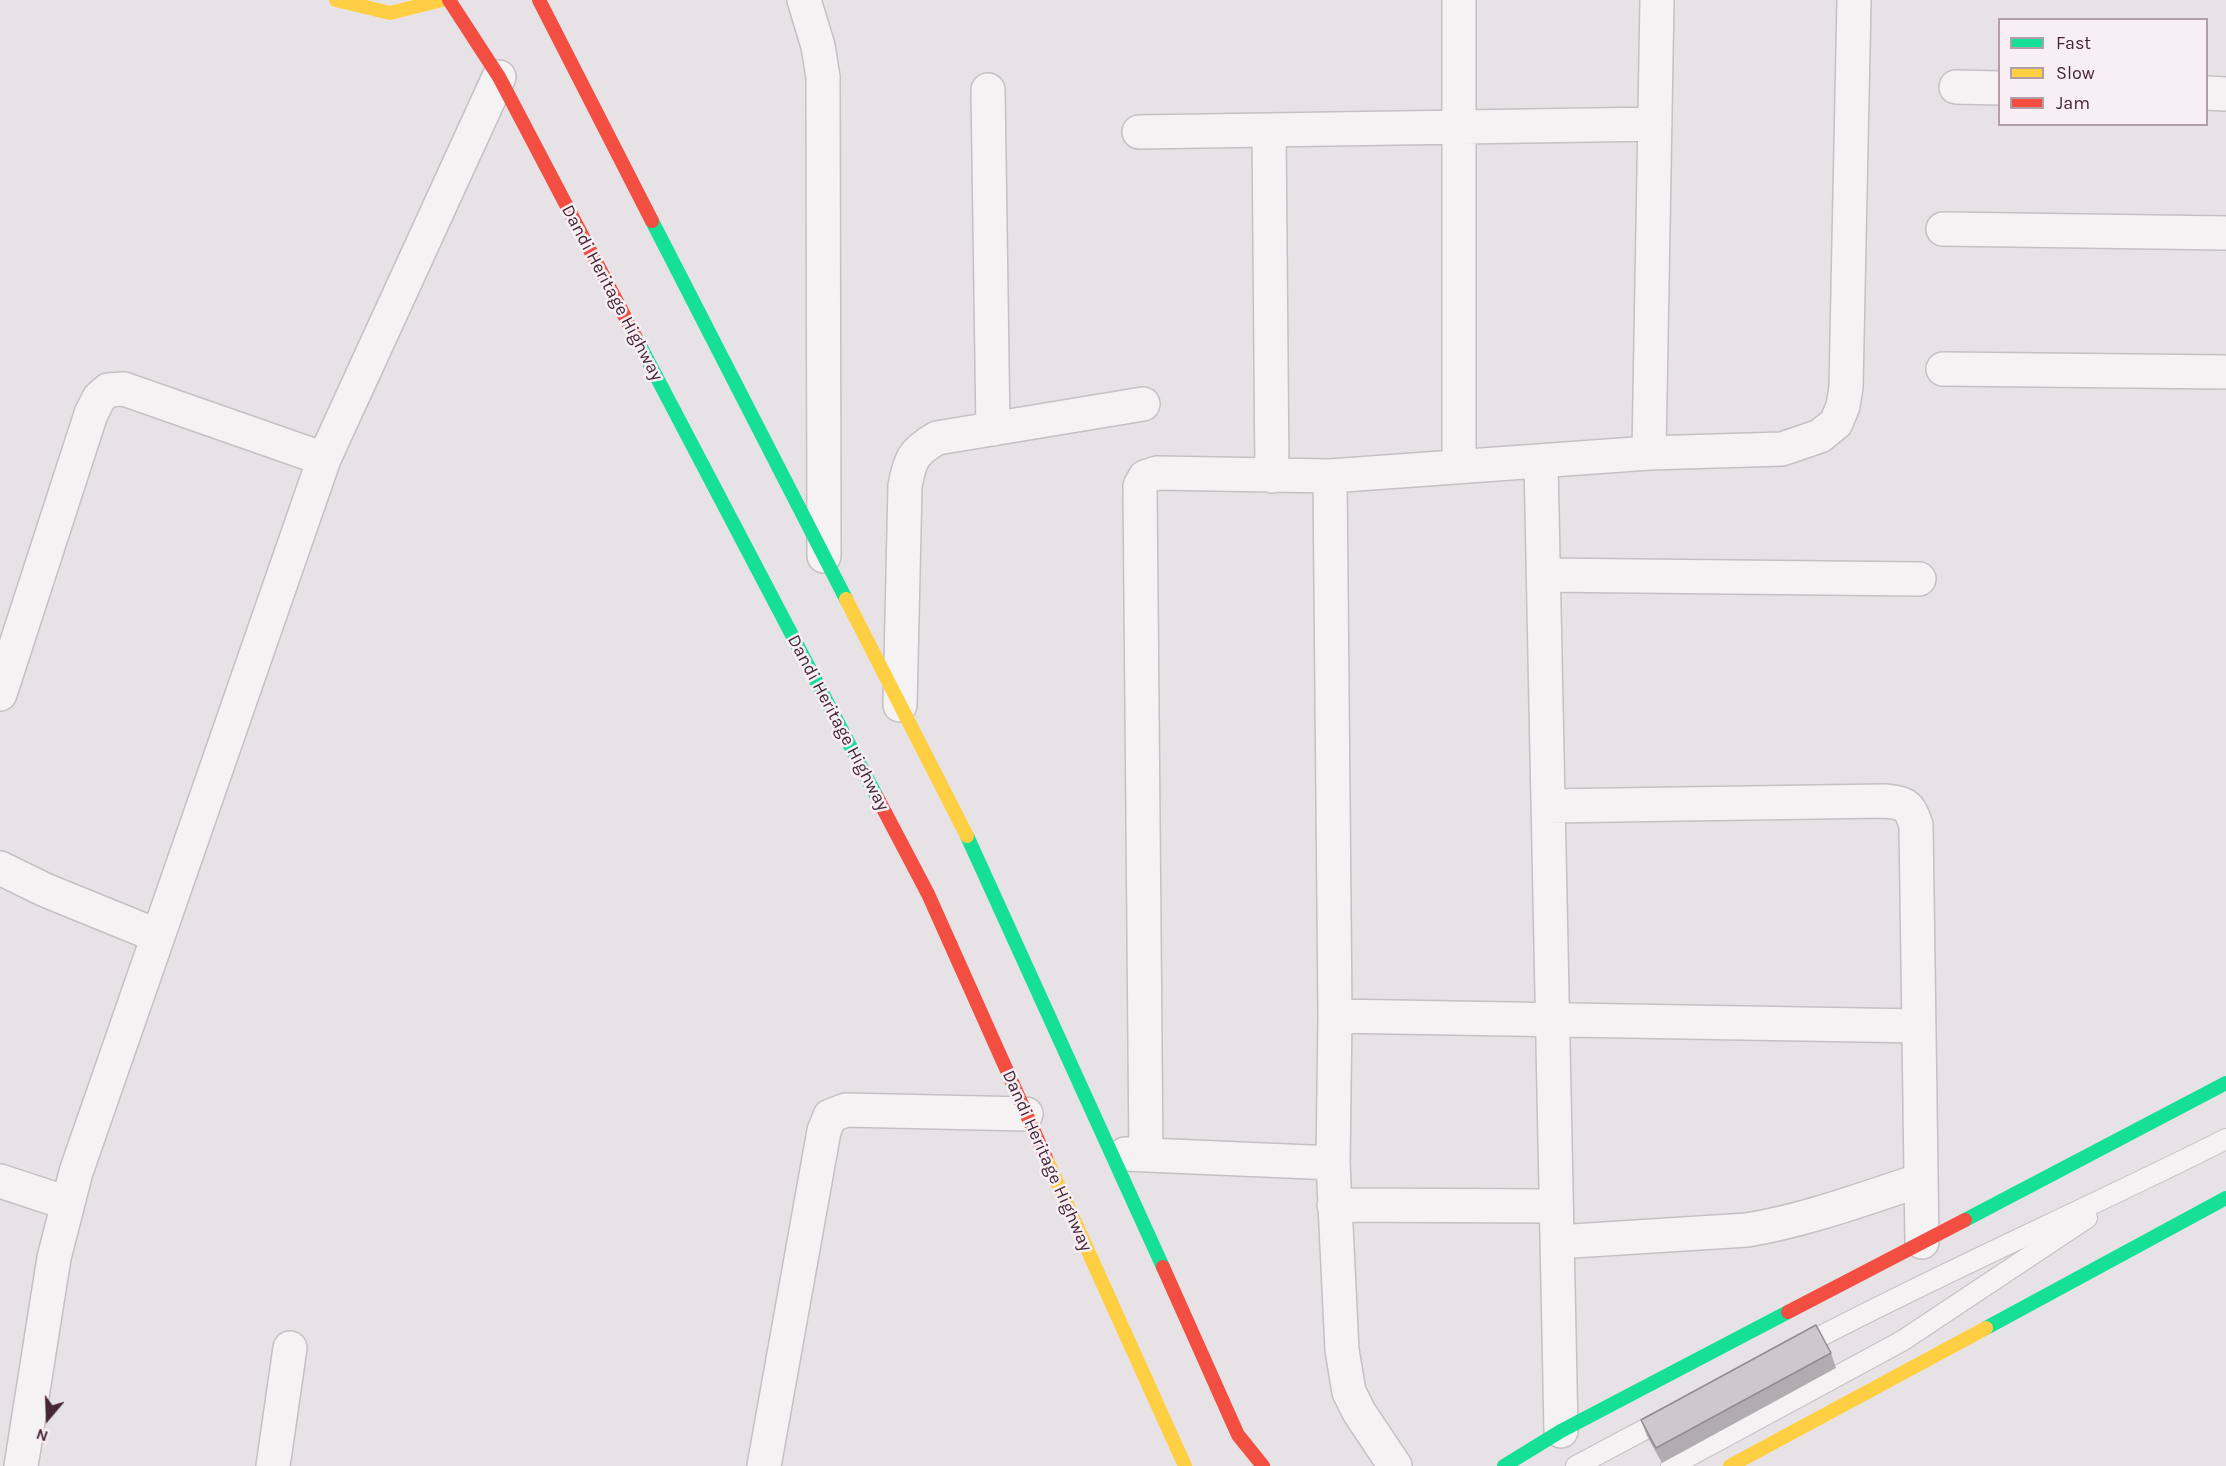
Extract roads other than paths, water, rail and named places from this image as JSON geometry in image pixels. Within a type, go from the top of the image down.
[{"type":"main road","points":[[336,0],[390,13],[442,0]]},
{"type":"main road","name":"Dandi Heritage Highway","points":[[449,0],[499,77],[928,894],[1185,1466]]},
{"type":"main road","points":[[539,0],[982,865],[1238,1435],[1263,1466]]},
{"type":"main road","points":[[1504,1466],[1561,1431],[2226,1083]]},
{"type":"main road","points":[[1730,1466],[2226,1198]]},
{"type":"street","points":[[804,0],[818,46],[823,77],[824,556]]},
{"type":"street","points":[[1459,0],[1459,466]]},
{"type":"street","points":[[1649,453],[1657,0]]},
{"type":"street","points":[[1146,1155],[1140,486],[1145,477],[1157,473],[1330,476],[1649,453],[1782,449],[1820,436],[1836,423],[1843,406],[1846,387],[1854,0]]},
{"type":"street","points":[[21,1466],[54,1258],[67,1203],[158,936],[324,459],[499,77]]},
{"type":"street","points":[[1956,87],[1998,88]]},
{"type":"street","points":[[988,90],[993,429]]},
{"type":"street","points":[[2208,93],[2226,94]]},
{"type":"street","points":[[1139,132],[1655,124]]},
{"type":"street","points":[[1269,130],[1272,476]]},
{"type":"street","points":[[1943,229],[2226,233]]},
{"type":"street","points":[[1943,369],[2226,372]]},
{"type":"street","points":[[0,694],[11,622],[91,414],[99,398],[108,390],[124,389],[324,459]]},
{"type":"street","points":[[900,705],[905,486],[909,462],[921,447],[937,438],[1143,404]]},
{"type":"street","points":[[1541,462],[1561,1431]]},
{"type":"street","points":[[1330,476],[1335,1016],[1333,1163],[1345,1376],[1359,1412],[1395,1466]]},
{"type":"street","points":[[1543,575],[1919,579]]},
{"type":"street","points":[[1548,806],[1902,803],[1911,810],[1916,825],[1922,1242]]},
{"type":"street","points":[[0,868],[45,890],[158,936]]},
{"type":"street","points":[[1335,1016],[1919,1026]]},
{"type":"street","points":[[764,1466],[824,1131],[830,1116],[846,1110],[1026,1114]]},
{"type":"street","points":[[1112,1153],[1333,1163]]},
{"type":"street","points":[[1557,1242],[1747,1230],[1806,1218],[1921,1180]]},
{"type":"street","points":[[0,1181],[67,1203]]},
{"type":"street","points":[[1334,1205],[1556,1206]]},
{"type":"street","points":[[273,1466],[290,1348]]},
{"type":"lane","points":[[1783,1357],[1907,1291],[2140,1183],[2226,1139]]},
{"type":"lane","points":[[1671,1466],[1902,1341],[2140,1183]]},
{"type":"lane","points":[[1576,1466],[1690,1406]]}]
